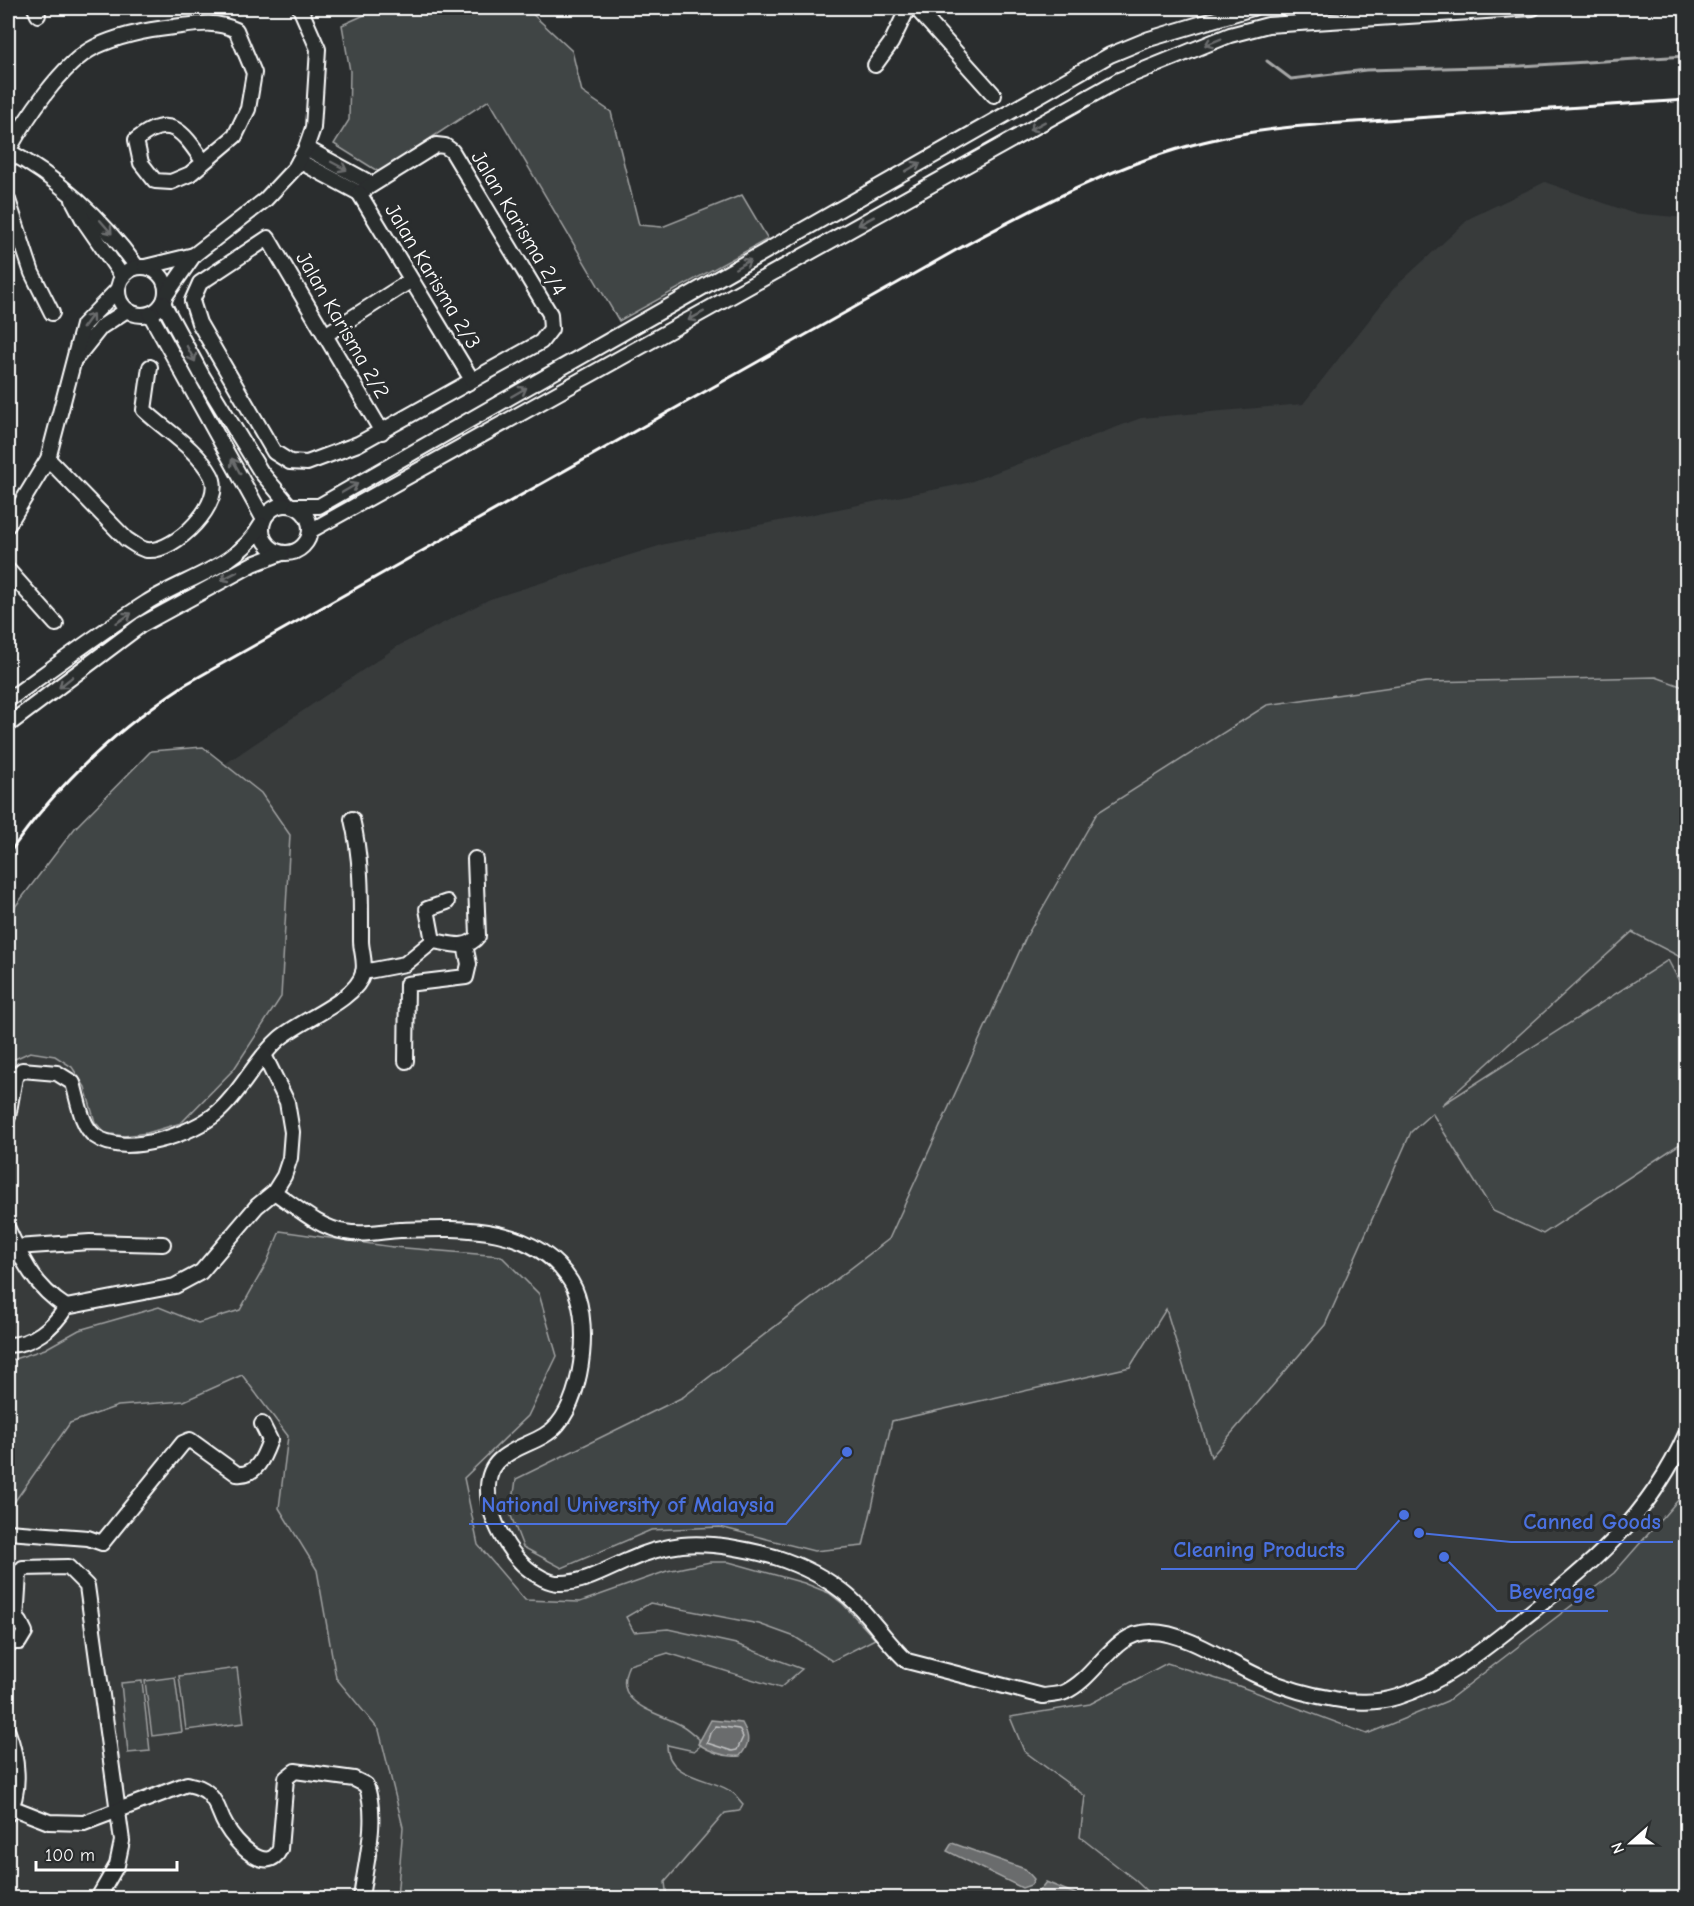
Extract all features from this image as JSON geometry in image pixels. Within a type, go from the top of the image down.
[{"type":"street","points":[[70,193],[120,283],[120,301],[128,310],[138,315],[150,314],[165,298],[194,255],[265,200],[303,154],[313,128],[318,49],[300,8]]},
{"type":"street","points":[[875,65],[891,43],[908,8]]},
{"type":"street","points":[[916,8],[994,95]]},
{"type":"street","points":[[8,700],[149,601],[224,562],[253,539],[262,521],[274,507],[319,506],[1110,55],[1149,39],[1253,8]]},
{"type":"street","points":[[8,725],[141,625],[253,564],[282,553],[290,553],[304,545],[310,531],[1119,80],[1230,35],[1268,25],[1533,8]]},
{"type":"street","points":[[203,161],[183,133],[160,127],[151,128],[136,141],[141,164],[155,181],[171,183],[190,174],[235,136],[248,109],[254,74],[236,30],[223,23],[135,32],[94,47],[79,57],[28,114],[8,151],[33,165],[70,193],[93,213],[141,267],[162,276],[165,298],[203,377],[261,472],[292,505],[304,512],[310,531]]},
{"type":"street","name":"Jalan Karisma 2/4","points":[[359,193],[436,145],[445,146],[452,151],[550,314],[552,329],[541,342],[472,380]]},
{"type":"street","points":[[303,154],[372,184]]},
{"type":"street","points":[[303,154],[359,193]]},
{"type":"street","name":"Jalan Karisma 2/3","points":[[359,193],[410,281],[472,380]]},
{"type":"street","points":[[8,200],[32,273],[52,314]]},
{"type":"street","name":"Jalan Karisma 2/2","points":[[268,238],[325,335],[382,432],[358,444],[307,463],[290,462],[274,452],[199,323],[192,301],[200,283],[268,238]]},
{"type":"street","points":[[8,525],[48,459],[83,325],[120,283],[141,267],[194,255]]},
{"type":"street","points":[[325,335],[410,281]]},
{"type":"street","points":[[74,361],[101,327],[128,310]]},
{"type":"street","points":[[150,314],[262,521],[266,543],[282,553]]},
{"type":"street","points":[[48,459],[126,539],[148,550],[165,548],[177,541],[213,498],[215,487],[211,475],[193,454],[144,411],[150,367]]},
{"type":"street","points":[[382,432],[472,380]]},
{"type":"street","points":[[8,570],[56,624]]},
{"type":"street","points":[[8,1117],[18,1073],[22,1070],[57,1073],[73,1083],[86,1125],[94,1136],[106,1142],[164,1140],[218,1112],[280,1038],[345,996],[363,972],[360,851],[352,819]]},
{"type":"street","points":[[363,972],[405,964],[433,940],[465,945],[478,936],[475,860]]},
{"type":"street","points":[[433,940],[427,909],[447,902]]},
{"type":"street","points":[[406,1061],[406,984],[466,977],[469,964],[465,945]]},
{"type":"street","points":[[8,1229],[46,1295],[66,1307],[175,1286],[201,1272],[257,1206],[274,1192],[287,1167],[292,1132],[287,1102],[264,1055]]},
{"type":"street","points":[[274,1192],[322,1226],[347,1233],[456,1229],[506,1234],[549,1259],[570,1281],[581,1308],[583,1328],[573,1399],[558,1425],[543,1437],[515,1448],[498,1460],[487,1480],[488,1506],[516,1556],[526,1568],[559,1584],[580,1581],[632,1558],[682,1545],[738,1548],[776,1558],[815,1574],[848,1596],[890,1646],[907,1661],[1043,1696],[1064,1693],[1091,1674],[1125,1638],[1139,1632],[1154,1631],[1188,1641],[1258,1676],[1335,1700],[1372,1701],[1395,1698],[1427,1686],[1475,1656],[1565,1585],[1611,1545],[1671,1470],[1686,1434]]},
{"type":"street","points":[[16,1246],[81,1243],[163,1244]]},
{"type":"street","points":[[8,1345],[38,1336],[58,1321],[66,1307]]},
{"type":"street","points":[[8,1532],[88,1538],[102,1544],[183,1443],[190,1440],[237,1474],[244,1475],[262,1460],[270,1440],[262,1424]]},
{"type":"street","points":[[8,1642],[19,1642],[24,1636],[23,1625],[12,1620],[19,1574],[23,1568],[68,1567],[87,1586],[122,1841],[117,1865],[98,1899]]},
{"type":"street","points":[[8,1732],[14,1749],[16,1780],[9,1810],[49,1822],[84,1823],[188,1784],[206,1791],[220,1808],[225,1826],[259,1860],[265,1861],[277,1855],[280,1848],[286,1778],[290,1773],[295,1771],[354,1779],[366,1785],[371,1797],[368,1864],[359,1897]]},
{"type":"shaded area","points":[[380,8],[526,8],[572,51],[582,92],[611,112],[639,225],[662,227],[742,195],[768,239],[619,321],[489,100],[379,172],[334,144],[349,120],[350,71],[342,25]]},
{"type":"shaded area","points":[[1545,182],[1632,213],[1686,218],[1686,1898],[8,1898],[8,1006],[200,781],[398,646],[490,599],[665,544],[967,483],[1141,418],[1303,404],[1395,287],[1470,218]]},
{"type":"shaded area","points":[[1656,677],[1686,688],[1686,960],[1632,932],[1442,1105],[1668,960],[1686,994],[1686,1140],[1543,1234],[1493,1211],[1432,1113],[1411,1132],[1325,1325],[1211,1457],[1166,1309],[1130,1367],[892,1421],[863,1546],[814,1551],[720,1527],[651,1530],[562,1568],[523,1547],[511,1516],[516,1479],[683,1397],[889,1239],[1026,937],[1097,813],[1267,705],[1426,682]]},
{"type":"shaded area","points":[[203,747],[261,793],[290,835],[281,997],[234,1069],[181,1123],[147,1133],[124,1136],[105,1133],[95,1122],[85,1087],[72,1067],[55,1056],[30,1052],[8,1062],[8,916],[75,828],[151,751]]},
{"type":"shaded area","points":[[280,1231],[393,1247],[501,1256],[539,1294],[557,1356],[528,1416],[464,1478],[478,1545],[525,1600],[580,1602],[667,1571],[710,1562],[729,1562],[804,1583],[829,1593],[843,1604],[875,1639],[832,1661],[795,1637],[759,1624],[650,1603],[626,1617],[634,1632],[668,1629],[736,1644],[802,1669],[780,1688],[668,1653],[629,1665],[625,1678],[625,1689],[630,1697],[648,1710],[683,1726],[699,1739],[699,1747],[694,1751],[667,1745],[669,1756],[675,1765],[693,1776],[725,1788],[743,1804],[739,1811],[725,1813],[665,1882],[667,1898],[397,1898],[403,1827],[379,1730],[336,1678],[317,1570],[279,1508],[288,1436],[242,1375],[184,1401],[118,1406],[70,1423],[8,1511],[8,1361],[45,1349],[79,1330],[159,1307],[198,1323],[240,1310],[266,1264]]},
{"type":"shaded area","points":[[1686,1491],[1686,1898],[1154,1898],[1135,1880],[1080,1837],[1085,1796],[1024,1751],[1010,1717],[1090,1704],[1167,1663],[1239,1686],[1367,1734],[1447,1701],[1614,1573]]},
{"type":"shaded area","points":[[237,1668],[244,1723],[186,1730],[179,1676]]},
{"type":"shaded area","points":[[175,1677],[182,1732],[152,1736],[145,1681]]},
{"type":"shaded area","points":[[142,1681],[150,1751],[128,1753],[121,1683]]},
{"type":"water","points":[[711,1720],[742,1723],[748,1740],[740,1756],[718,1754],[698,1744]]},
{"type":"water","points":[[952,1843],[1025,1869],[1034,1879],[1031,1885],[1022,1888],[947,1851]]},
{"type":"water","points":[[1046,1882],[1085,1898],[1038,1898],[1038,1892]]},
{"type":"waterway","points":[[1267,61],[1291,79],[1366,70],[1521,66],[1686,56]]},
{"type":"railway","points":[[8,855],[46,805],[88,760],[135,720],[186,684],[958,249],[1108,174],[1170,151],[1203,142],[1282,128],[1686,100]]},
{"type":"place","name":"National University of Malaysia","points":[[847,1452]]},
{"type":"place","name":"Cleaning Products","points":[[1404,1515]]},
{"type":"place","name":"Canned Goods","points":[[1419,1533]]},
{"type":"place","name":"Beverage","points":[[1444,1557]]}]
